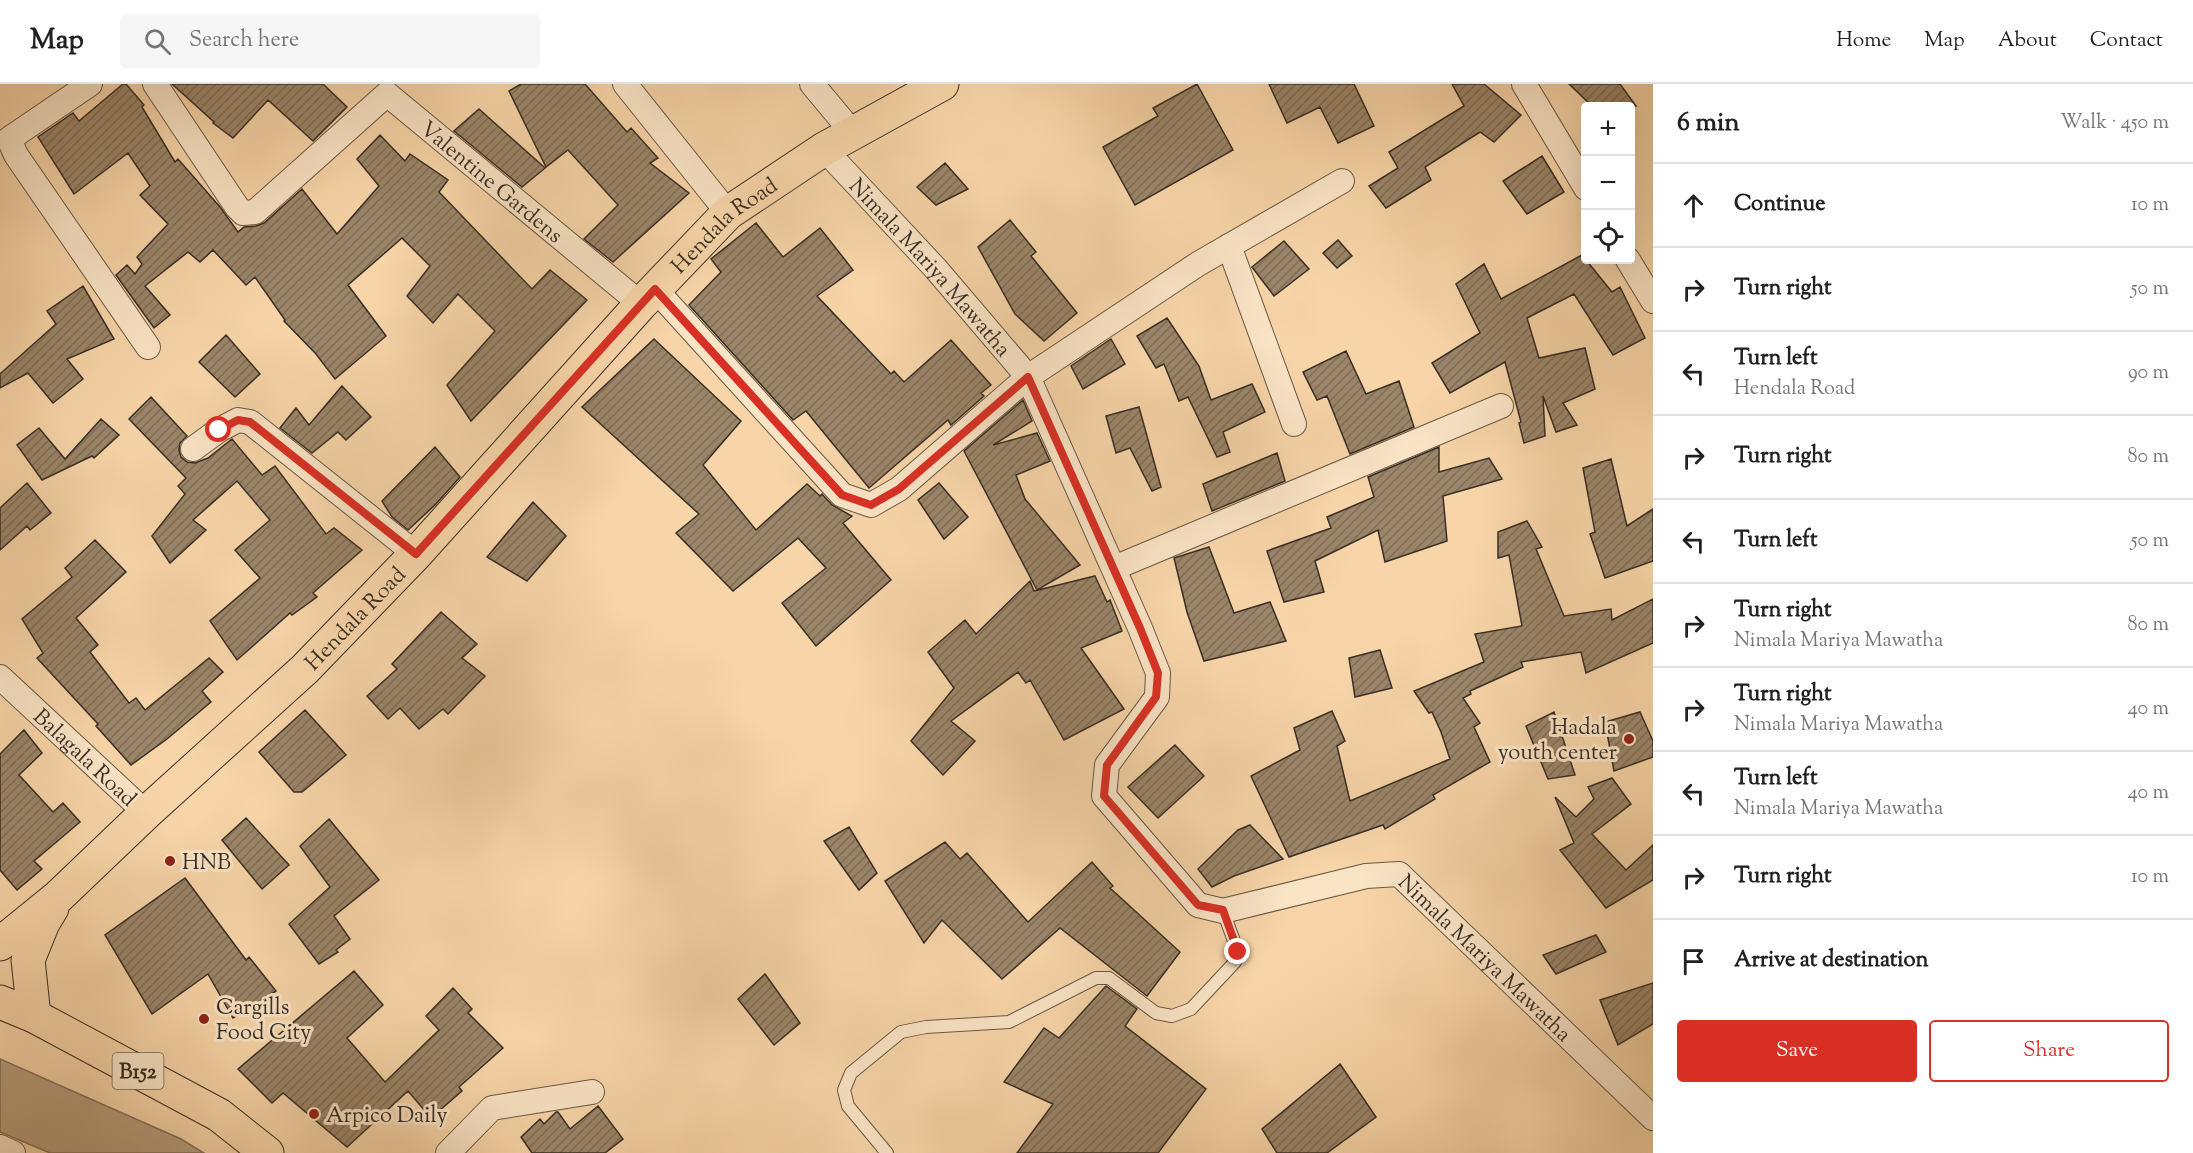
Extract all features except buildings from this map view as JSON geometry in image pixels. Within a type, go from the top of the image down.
[{"type":"main road","name":"Hendala Road","points":[[0,944],[59,896],[146,813],[305,669],[416,554],[648,297],[728,213],[852,132],[942,84]]},
{"type":"main road","name":"Hendala Road","points":[[34,1016],[28,960],[43,923],[59,896]]},
{"type":"main road","name":"B152","points":[[0,1002],[34,1016],[219,1115],[261,1151]]},
{"type":"street","points":[[90,84],[4,132],[16,155],[147,347]]},
{"type":"street","name":"Valentine Gardens","points":[[155,84],[243,213],[255,212],[381,89],[648,297],[842,495],[871,505],[899,489],[1028,377],[1198,264],[1342,181]]},
{"type":"street","points":[[626,84],[728,213]]},
{"type":"street","points":[[812,84],[852,132]]},
{"type":"street","points":[[1524,84],[1581,180]]},
{"type":"street","name":"Nimala Mariya Mawatha","points":[[824,149],[936,269],[1028,377],[1114,568],[1158,673],[1156,697],[1107,765],[1104,796],[1198,905],[1223,910],[1366,876],[1400,874],[1653,1118]]},
{"type":"street","points":[[1229,246],[1294,424]]},
{"type":"street","points":[[1630,264],[1653,301]]},
{"type":"street","points":[[1114,568],[1501,406]]},
{"type":"street","points":[[193,449],[219,430],[238,420],[250,422],[416,554]]},
{"type":"street","name":"Balagala Road","points":[[0,677],[146,813]]},
{"type":"street","points":[[448,1153],[492,1108],[592,1092]]},
{"type":"street","points":[[0,1146],[14,1153]]},
{"type":"lane","points":[[886,1153],[848,1106],[844,1090],[851,1073],[900,1032],[926,1027],[1009,1022],[1096,978],[1108,978],[1156,1013],[1172,1016],[1191,1010],[1234,962],[1238,952],[1223,910]]},
{"type":"shaded area","points":[[0,1059],[181,1139],[204,1153],[50,1153],[0,1132]]},
{"type":"place","name":"Hadala youth center","points":[[1629,739]]},
{"type":"place","name":"HNB","points":[[170,861]]},
{"type":"place","name":"Cargills Food City","points":[[204,1019]]},
{"type":"place","name":"Arpico Daily","points":[[314,1114]]},
{"type":"route","points":[[219,430],[238,420],[250,422],[416,554],[655,289],[842,495],[871,505],[899,489],[1028,377],[1158,673],[1156,697],[1107,765],[1104,796],[1198,905],[1223,910],[1238,952]]}]
